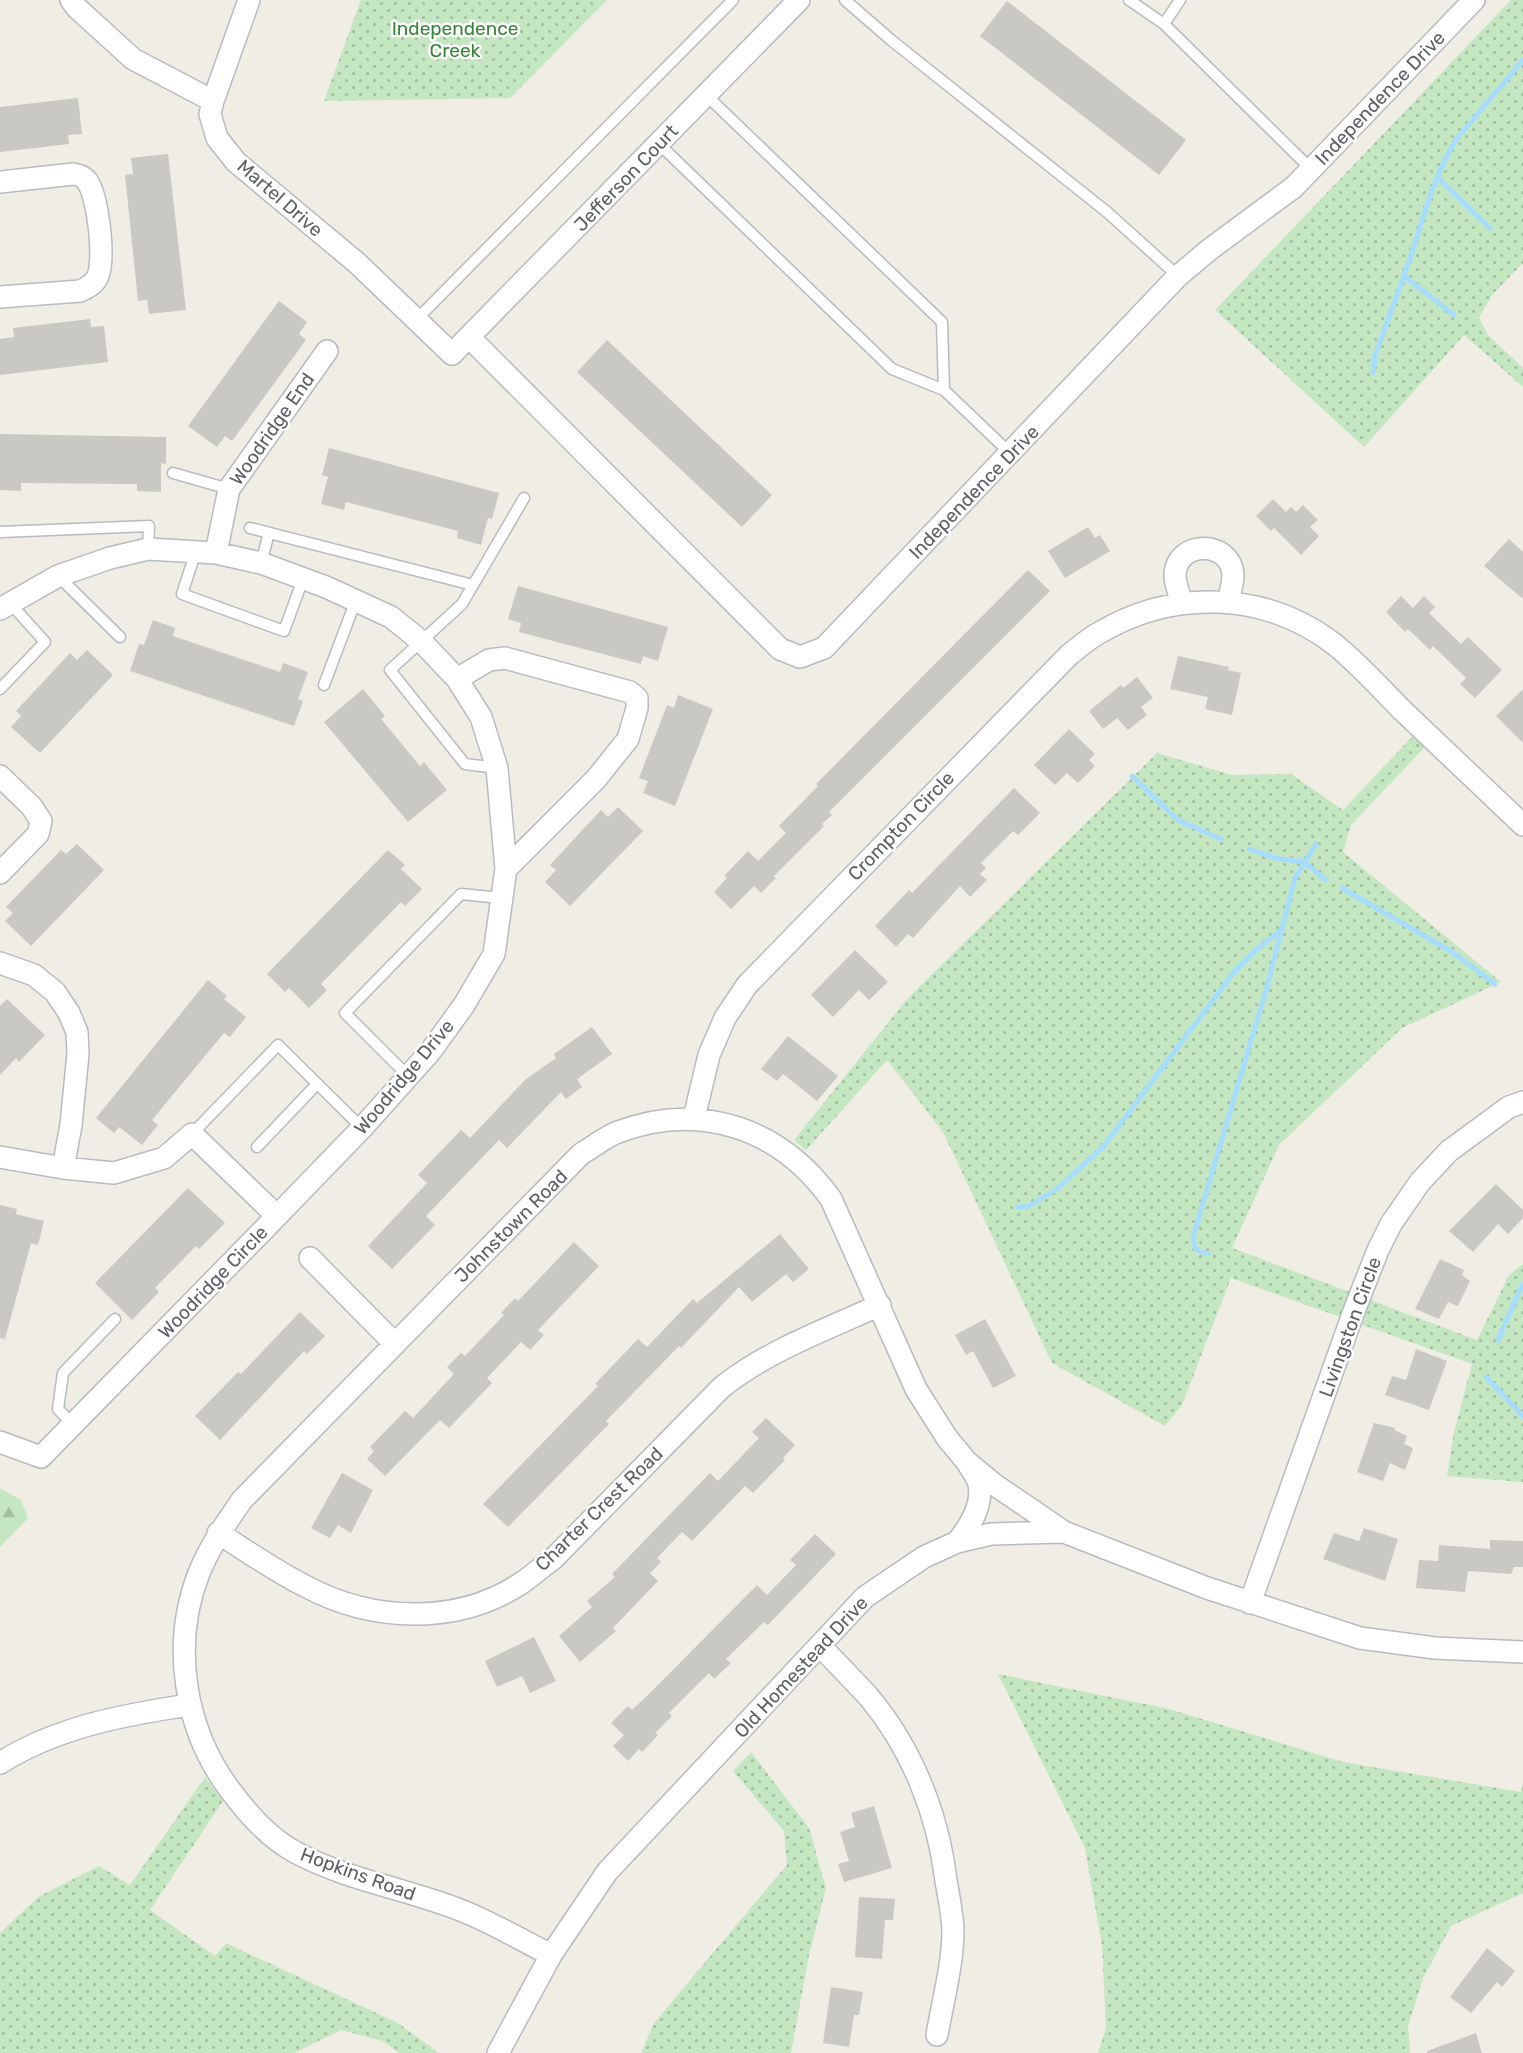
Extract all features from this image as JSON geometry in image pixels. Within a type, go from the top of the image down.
[{"type":"street","points":[[71,0],[133,59],[213,101]]},
{"type":"street","name":"Martel Drive","points":[[249,0],[213,101],[210,114],[217,138],[236,162],[357,263],[452,355]]},
{"type":"street","name":"Jefferson Court","points":[[452,355],[799,0]]},
{"type":"street","name":"Independence Drive","points":[[470,338],[780,649],[800,657],[824,648],[1178,276],[1277,201],[1474,0]]},
{"type":"street","points":[[0,182],[73,174],[82,176],[89,183],[94,201],[102,262],[97,278],[90,287],[80,291],[0,297]]},
{"type":"street","name":"Woodridge End","points":[[206,552],[229,489],[327,351]]},
{"type":"street","points":[[1182,603],[1175,578],[1177,566],[1182,557],[1202,547],[1214,549],[1230,564],[1233,575],[1228,602]]},
{"type":"street","name":"Woodridge Drive","points":[[5,606],[58,576],[110,558],[148,550],[206,552],[261,563],[356,600],[391,617],[422,642],[457,679],[481,717],[497,768],[506,869],[494,954],[464,1005],[430,1052],[362,1128],[277,1216]]},
{"type":"street","name":"Crompton Circle","points":[[694,1118],[709,1055],[725,1018],[756,975],[1069,655],[1099,633],[1156,608],[1182,603],[1228,602],[1259,607],[1291,618],[1334,645],[1523,825]]},
{"type":"street","points":[[457,679],[489,660],[505,658],[630,692],[638,698],[628,739],[622,747],[596,779],[506,869]]},
{"type":"street","points":[[0,776],[32,807],[41,821],[38,834],[0,873]]},
{"type":"street","points":[[0,963],[34,975],[55,992],[69,1013],[77,1032],[78,1054],[71,1125],[63,1168]]},
{"type":"street","name":"Livingston Circle","points":[[1250,1603],[1354,1311],[1391,1224],[1420,1182],[1449,1151],[1509,1107],[1523,1102]]},
{"type":"street","name":"Johnstown Road","points":[[189,1705],[184,1653],[188,1612],[199,1574],[218,1533],[242,1500],[581,1154],[615,1133],[642,1125],[694,1118],[725,1124],[763,1139],[801,1163],[831,1199],[916,1389],[947,1438],[967,1462],[995,1485],[1064,1532]]},
{"type":"street","points":[[0,1157],[63,1168],[114,1173],[164,1158],[192,1134]]},
{"type":"street","name":"Woodridge Circle","points":[[0,1442],[41,1457],[277,1216],[192,1134]]},
{"type":"street","points":[[310,1258],[395,1343]]},
{"type":"street","name":"Charter Crest Road","points":[[218,1533],[306,1587],[365,1610],[404,1615],[432,1614],[459,1609],[492,1598],[522,1583],[553,1559],[722,1387],[746,1368],[880,1305]]},
{"type":"street","points":[[957,1542],[971,1524],[978,1504],[979,1484],[967,1462]]},
{"type":"street","name":"Old Homestead Drive","points":[[498,2053],[551,1955],[607,1872],[865,1597],[924,1557],[957,1542],[992,1534],[1064,1532],[1250,1603],[1360,1638],[1435,1648],[1523,1652]]},
{"type":"street","points":[[820,1646],[869,1698],[891,1727],[909,1756],[932,1812],[942,1848],[953,1928],[949,1969],[937,2035]]},
{"type":"street","points":[[0,1763],[56,1734],[96,1722],[189,1705]]},
{"type":"street","name":"Hopkins Road","points":[[189,1705],[220,1777],[248,1814],[276,1840],[296,1852],[373,1884],[456,1908],[551,1955]]},
{"type":"lane","points":[[416,320],[733,0]]},
{"type":"lane","points":[[845,0],[891,40],[1107,212],[1178,276]]},
{"type":"lane","points":[[1129,0],[1164,24],[1311,169]]},
{"type":"lane","points":[[1164,24],[1180,0]]},
{"type":"lane","points":[[706,95],[942,321],[944,390]]},
{"type":"lane","points":[[659,144],[892,369],[944,390],[1011,454]]},
{"type":"lane","points":[[173,473],[229,489]]},
{"type":"lane","points":[[497,768],[465,764],[390,670],[462,604],[524,498]]},
{"type":"lane","points":[[0,532],[149,526],[148,550]]},
{"type":"lane","points":[[250,528],[473,585]]},
{"type":"lane","points":[[261,563],[269,533]]},
{"type":"lane","points":[[206,552],[182,594],[284,631],[303,579]]},
{"type":"lane","points":[[58,576],[120,637]]},
{"type":"lane","points":[[324,685],[356,600]]},
{"type":"lane","points":[[0,689],[45,642],[5,606]]},
{"type":"lane","points":[[408,1076],[345,1013],[461,894],[502,898]]},
{"type":"lane","points":[[192,1134],[278,1045],[362,1128]]},
{"type":"lane","points":[[257,1147],[317,1084]]},
{"type":"lane","points":[[73,1424],[58,1409],[63,1373],[115,1319]]},
{"type":"green space","name":"Independence Creek","points":[[361,0],[607,0],[510,98],[324,101]]},
{"type":"green space","points":[[1511,0],[1523,0],[1523,263],[1492,295],[1479,318],[1488,335],[1523,368],[1523,387],[1464,335],[1364,447],[1215,310]]},
{"type":"green space","points":[[1413,736],[1425,747],[1351,825],[1343,852],[1501,982],[1402,1028],[1279,1145],[1232,1248],[1477,1340],[1509,1275],[1523,1264],[1523,1482],[1447,1476],[1454,1432],[1472,1364],[1231,1278],[1182,1405],[1165,1426],[1052,1363],[943,1132],[887,1060],[806,1150],[794,1140],[907,999],[1157,753],[1232,775],[1291,774],[1343,810]]},
{"type":"green space","points":[[0,1488],[21,1500],[28,1518],[0,1547]]},
{"type":"green space","points":[[998,1674],[1169,1709],[1343,1762],[1521,1792],[1523,1783],[1523,1893],[1451,1926],[1424,1976],[1408,2026],[1410,2053],[1098,2053],[1106,2028],[1102,1946],[1085,1848]]},
{"type":"green space","points":[[751,1752],[809,1828],[826,1888],[809,1955],[791,2053],[641,2053],[654,2023],[787,1865],[784,1831],[733,1771]]},
{"type":"green space","points":[[205,1777],[223,1801],[150,1910],[215,1956],[226,1943],[398,2023],[439,2053],[399,2053],[383,2041],[341,2030],[294,2053],[0,2053],[0,1933],[38,1897],[99,1866],[130,1885]]},
{"type":"building","points":[[1007,1],[1186,140],[1159,175],[980,36]]},
{"type":"building","points":[[78,98],[82,134],[68,135],[69,144],[0,152],[0,107]]},
{"type":"building","points":[[168,154],[186,310],[149,314],[147,300],[138,301],[125,175],[133,174],[131,158]]},
{"type":"building","points":[[279,301],[307,322],[299,334],[306,340],[232,441],[225,436],[217,447],[188,426]]},
{"type":"building","points":[[90,319],[91,327],[104,326],[108,362],[0,375],[0,339],[14,337],[13,328]]},
{"type":"building","points":[[607,340],[772,495],[742,527],[577,372]]},
{"type":"building","points":[[0,434],[166,437],[166,464],[161,463],[161,492],[137,491],[137,484],[21,483],[21,491],[0,490]]},
{"type":"building","points":[[329,448],[499,493],[492,519],[488,518],[481,545],[457,538],[458,531],[346,502],[344,510],[321,504],[328,477],[322,475]]},
{"type":"building","points":[[1273,499],[1286,512],[1291,507],[1296,512],[1303,505],[1318,520],[1310,527],[1319,536],[1301,555],[1274,528],[1271,531],[1256,516]]},
{"type":"building","points":[[1088,527],[1095,538],[1100,535],[1110,551],[1065,578],[1048,551]]},
{"type":"building","points":[[1509,539],[1523,552],[1523,599],[1484,566]]},
{"type":"building","points":[[1028,570],[1050,591],[829,812],[832,815],[822,824],[824,826],[774,876],[776,878],[761,893],[754,886],[731,909],[714,892],[727,878],[724,876],[748,851],[758,861],[786,833],[779,826],[818,786],[816,784]]},
{"type":"building","points":[[518,586],[668,627],[658,661],[643,656],[641,664],[519,632],[521,623],[508,619]]},
{"type":"building","points":[[1401,596],[1413,608],[1424,596],[1435,607],[1429,613],[1461,644],[1468,637],[1502,670],[1475,698],[1460,684],[1466,678],[1433,646],[1430,650],[1408,629],[1405,632],[1386,612]]},
{"type":"building","points":[[153,620],[175,628],[173,636],[280,672],[283,663],[308,672],[298,699],[303,701],[294,726],[130,671],[139,644],[144,645]]},
{"type":"building","points":[[87,650],[113,675],[40,753],[11,727],[21,716],[16,711],[70,653],[77,660]]},
{"type":"building","points":[[1178,656],[1229,667],[1228,670],[1241,673],[1232,715],[1205,709],[1208,697],[1170,689]]},
{"type":"building","points":[[1137,677],[1153,698],[1141,707],[1147,715],[1128,730],[1117,718],[1103,729],[1089,711],[1121,685],[1123,688]]},
{"type":"building","points":[[363,689],[385,716],[381,719],[420,766],[424,762],[447,790],[408,822],[324,722]]},
{"type":"building","points":[[1523,689],[1523,743],[1496,716]]},
{"type":"building","points":[[678,695],[713,709],[675,806],[643,793],[648,781],[639,778],[667,705],[674,708]]},
{"type":"building","points":[[1069,729],[1095,754],[1089,760],[1095,766],[1078,783],[1067,773],[1055,785],[1034,765]]},
{"type":"building","points":[[1014,788],[1040,813],[1018,835],[1013,831],[981,863],[986,868],[980,874],[987,880],[970,897],[960,886],[913,938],[908,934],[896,947],[875,926],[909,890],[912,893]]},
{"type":"building","points":[[618,807],[643,831],[570,906],[545,882],[556,870],[550,865],[601,810],[608,817]]},
{"type":"building","points":[[77,844],[104,870],[31,946],[5,921],[13,913],[6,907],[61,850],[66,854]]},
{"type":"building","points":[[388,850],[405,865],[401,869],[422,889],[405,906],[401,902],[321,984],[327,990],[309,1008],[289,988],[285,992],[267,974]]},
{"type":"building","points":[[855,950],[888,982],[869,1000],[859,990],[833,1017],[811,995]]},
{"type":"building","points":[[208,980],[227,996],[224,999],[246,1017],[230,1037],[224,1033],[152,1120],[158,1125],[142,1145],[119,1127],[114,1133],[96,1118]]},
{"type":"building","points":[[7,999],[45,1035],[19,1062],[16,1058],[0,1075],[0,1006]]},
{"type":"building","points":[[592,1027],[612,1054],[577,1079],[582,1087],[566,1099],[561,1092],[507,1148],[499,1140],[426,1216],[435,1225],[392,1269],[368,1246],[427,1183],[418,1175],[461,1130],[470,1138],[525,1080],[556,1058],[554,1054]]},
{"type":"building","points":[[788,1036],[838,1076],[817,1101],[783,1074],[777,1081],[761,1069]]},
{"type":"building","points":[[1496,1184],[1523,1210],[1523,1218],[1508,1234],[1498,1224],[1473,1252],[1449,1231]]},
{"type":"building","points":[[188,1188],[225,1223],[199,1249],[196,1246],[155,1288],[159,1292],[132,1320],[95,1283]]},
{"type":"building","points":[[0,1205],[17,1209],[16,1214],[44,1221],[38,1245],[31,1243],[5,1339],[0,1338]]},
{"type":"building","points":[[780,1234],[809,1269],[793,1282],[786,1274],[752,1302],[739,1287],[606,1421],[609,1424],[508,1527],[483,1504],[598,1386],[595,1384],[638,1339],[647,1347],[693,1299],[697,1303]]},
{"type":"building","points":[[574,1242],[599,1266],[538,1330],[544,1335],[530,1350],[521,1342],[487,1378],[492,1383],[449,1428],[440,1420],[385,1476],[367,1459],[374,1451],[370,1447],[405,1411],[413,1418],[454,1374],[447,1367],[461,1353],[465,1356],[504,1315],[501,1313],[515,1298],[518,1301]]},
{"type":"building","points":[[1440,1259],[1464,1270],[1462,1275],[1470,1281],[1458,1306],[1448,1302],[1439,1319],[1415,1309]]},
{"type":"building","points":[[300,1312],[325,1336],[307,1354],[304,1351],[220,1440],[195,1416],[238,1372],[241,1374]]},
{"type":"building","points":[[985,1319],[1016,1376],[993,1388],[973,1351],[966,1355],[955,1335]]},
{"type":"building","points":[[1416,1349],[1447,1361],[1429,1410],[1385,1395],[1392,1376],[1406,1380]]},
{"type":"building","points":[[766,1418],[795,1445],[783,1458],[785,1460],[753,1493],[745,1486],[692,1541],[682,1532],[657,1558],[661,1562],[650,1573],[658,1581],[613,1628],[616,1631],[580,1662],[559,1636],[592,1607],[587,1601],[615,1577],[612,1574],[710,1473],[718,1481],[759,1438],[752,1432]]},
{"type":"building","points":[[1374,1423],[1395,1428],[1394,1430],[1407,1436],[1404,1444],[1413,1448],[1405,1470],[1390,1463],[1383,1481],[1357,1472]]},
{"type":"building","points":[[342,1473],[373,1490],[351,1533],[338,1525],[330,1538],[311,1528]]},
{"type":"building","points":[[1364,1528],[1398,1539],[1385,1581],[1323,1559],[1334,1533],[1359,1541]]},
{"type":"building","points":[[815,1534],[836,1554],[768,1625],[764,1622],[726,1659],[731,1663],[714,1679],[709,1673],[669,1713],[672,1716],[655,1733],[658,1735],[642,1752],[639,1749],[628,1761],[613,1746],[624,1735],[611,1723],[628,1706],[632,1710],[649,1694],[757,1585],[767,1595],[796,1565],[790,1560]]},
{"type":"building","points":[[1490,1540],[1523,1541],[1523,1567],[1514,1567],[1511,1574],[1468,1571],[1465,1592],[1416,1588],[1419,1560],[1438,1561],[1439,1545],[1490,1549]]},
{"type":"building","points":[[534,1637],[556,1681],[530,1693],[522,1676],[497,1687],[485,1661]]},
{"type":"building","points":[[874,1806],[892,1868],[844,1882],[838,1864],[849,1861],[840,1832],[855,1827],[851,1813]]},
{"type":"building","points":[[859,1897],[895,1899],[893,1920],[885,1920],[882,1959],[855,1957]]},
{"type":"building","points":[[1487,1948],[1515,1971],[1502,1987],[1497,1982],[1471,2013],[1450,1997]]},
{"type":"building","points":[[831,1987],[863,1992],[859,2015],[854,2015],[849,2047],[823,2043]]},
{"type":"building","points":[[1476,2033],[1482,2053],[1427,2053],[1427,2051]]},
{"type":"waterway","points":[[1373,373],[1375,356],[1446,158],[1458,137],[1523,60]]},
{"type":"waterway","points":[[1438,178],[1490,228]]},
{"type":"waterway","points":[[1404,276],[1454,315]]},
{"type":"waterway","points":[[1132,776],[1178,820],[1221,839]]},
{"type":"waterway","points":[[1208,1254],[1196,1250],[1193,1237],[1265,994],[1295,878],[1316,844]]},
{"type":"waterway","points":[[1249,849],[1279,859],[1303,861],[1326,880]]},
{"type":"waterway","points":[[1342,888],[1452,952],[1495,984]]},
{"type":"waterway","points":[[1018,1207],[1029,1206],[1058,1188],[1103,1147],[1234,972],[1281,930]]},
{"type":"waterway","points":[[1498,1340],[1523,1283]]},
{"type":"waterway","points":[[1486,1377],[1523,1416]]}]
